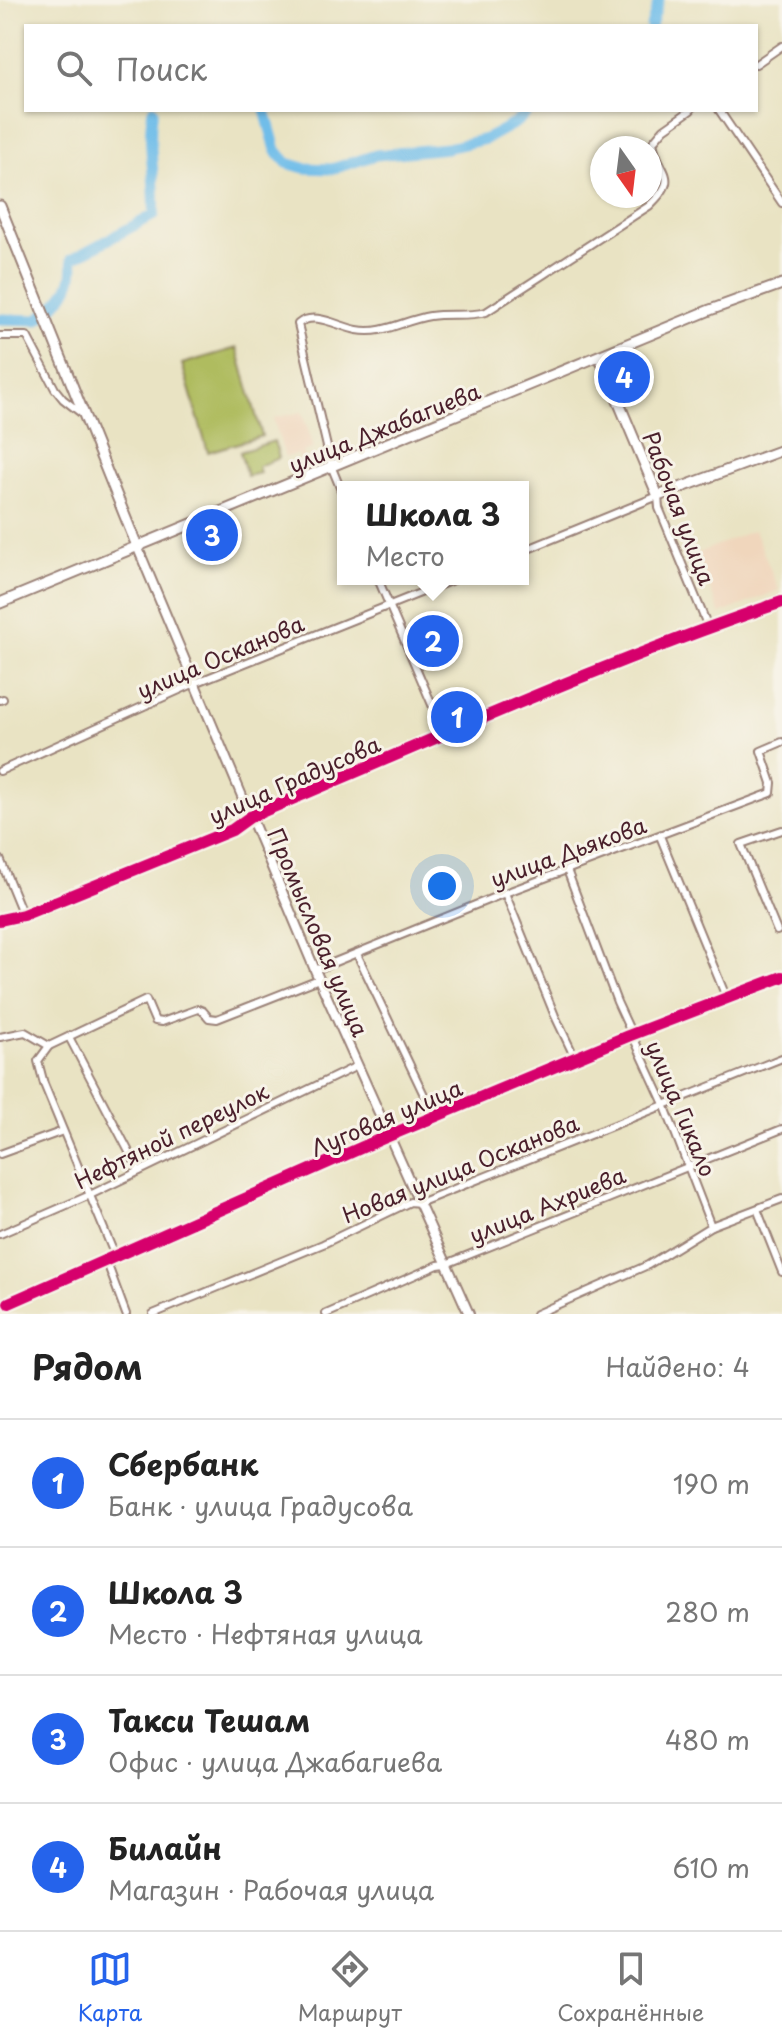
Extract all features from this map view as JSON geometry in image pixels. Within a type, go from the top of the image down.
[{"type":"main road","name":"Промысловая улица","points":[[0,206],[137,546]]},
{"type":"main road","name":"улица Джабагиева","points":[[0,603],[600,358],[710,310],[782,284]]},
{"type":"main road","name":"Рабочая улица","points":[[600,358],[658,496]]},
{"type":"main road","points":[[658,496],[782,450]]},
{"type":"street","points":[[758,63],[782,46]]},
{"type":"street","points":[[337,481],[298,324],[309,318],[356,330],[379,332],[429,316],[486,312],[649,206],[663,192],[668,181],[656,158],[653,142],[664,129],[688,112]]},
{"type":"street","points":[[720,112],[782,203]]},
{"type":"street","points":[[0,336],[27,336],[55,389],[84,416]]},
{"type":"street","points":[[529,549],[658,496]]},
{"type":"street","name":"Рабочая улица","points":[[658,496],[659,508],[708,627]]},
{"type":"street","name":"Промысловая улица","points":[[137,546],[317,975],[469,1314]]},
{"type":"street","points":[[381,585],[445,735]]},
{"type":"street","name":"улица Осканова","points":[[0,771],[195,683],[441,585]]},
{"type":"street","name":"улица Градусова","points":[[0,920],[23,915],[232,830],[250,817],[708,627],[782,602]]},
{"type":"street","name":"улица Дьякова","points":[[49,1046],[146,1000],[155,1021],[162,1022],[198,1009],[209,1018],[217,1019],[357,954],[505,893],[771,793],[772,783],[761,751],[782,742]]},
{"type":"street","points":[[777,931],[741,844],[782,830]]},
{"type":"street","points":[[660,836],[727,999]]},
{"type":"street","points":[[0,859],[23,915]]},
{"type":"street","name":"улица Гикало","points":[[567,870],[617,1002],[664,1104],[711,1226]]},
{"type":"street","points":[[505,893],[575,1058]]},
{"type":"street","points":[[357,954],[435,1118]]},
{"type":"street","name":"Луговая улица","points":[[9,1303],[575,1058],[782,977]]},
{"type":"street","points":[[0,1037],[25,1032],[49,1046],[38,1061],[44,1084],[115,1256]]},
{"type":"street","points":[[69,1037],[139,1171]]},
{"type":"street","name":"Новая улица Осканова","points":[[153,1314],[323,1244],[410,1202],[419,1203],[782,1058]]},
{"type":"street","name":"Нефтяной переулок","points":[[0,1234],[90,1195],[357,1066]]},
{"type":"street","name":"улица Ахриева","points":[[326,1314],[438,1265],[782,1129]]},
{"type":"street","points":[[0,1154],[63,1131]]},
{"type":"street","points":[[536,1314],[648,1265],[711,1226],[782,1199]]},
{"type":"street","points":[[757,1209],[782,1272]]},
{"type":"street","points":[[106,1260],[126,1314]]},
{"type":"shaded area","points":[[302,412],[314,448],[303,452],[308,464],[304,466],[298,454],[285,457],[273,418]]},
{"type":"shaded area","points":[[754,530],[779,590],[720,614],[696,554]]},
{"type":"green space","points":[[237,348],[262,436],[208,452],[182,364]]},
{"type":"green space","points":[[274,441],[279,458],[258,466],[260,473],[247,476],[240,452]]},
{"type":"waterway","points":[[652,24],[659,0]]},
{"type":"waterway","points":[[0,319],[37,320],[59,301],[69,286],[72,259],[154,215],[153,112]]},
{"type":"waterway","points":[[266,112],[276,150],[287,163],[304,168],[332,169],[376,155],[447,148],[486,139],[528,112]]},
{"type":"cycle path","points":[[0,920],[23,915],[232,830],[266,810],[587,675],[782,602]]},
{"type":"cycle path","points":[[9,1303],[381,1139],[628,1036],[782,977]]},
{"type":"place","name":"Билайн","points":[[624,377]]},
{"type":"place","name":"Такси Тешам","points":[[212,535]]},
{"type":"place","name":"Школа 3","points":[[433,641]]},
{"type":"place","name":"Сбербанк","points":[[457,717]]}]
